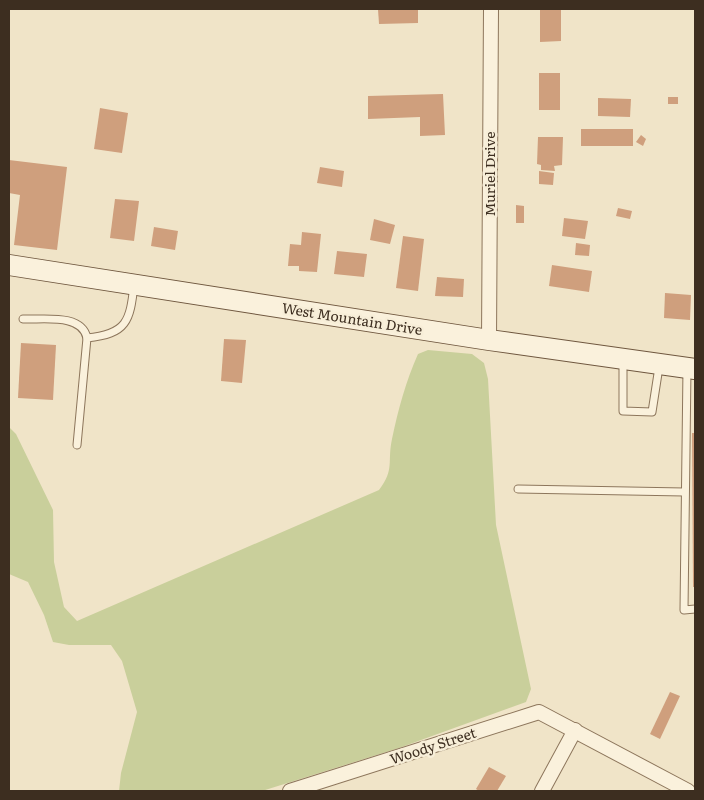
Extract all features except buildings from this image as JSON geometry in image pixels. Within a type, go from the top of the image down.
[{"type":"street","name":"Muriel Drive","points":[[489,340],[491,9]]},
{"type":"street","name":"West Mountain Drive","points":[[9,265],[489,340],[691,369]]},
{"type":"street","name":"Woody Street","points":[[290,791],[540,712],[688,791]]},
{"type":"street","points":[[542,791],[574,730]]},
{"type":"lane","points":[[87,338],[110,334],[125,325],[130,316],[134,285]]},
{"type":"lane","points":[[23,319],[78,323],[85,329],[87,338],[77,445]]},
{"type":"lane","points":[[623,359],[623,410],[652,412],[659,364]]},
{"type":"lane","points":[[691,369],[684,492],[684,610],[695,609]]},
{"type":"lane","points":[[518,489],[684,492]]},
{"type":"green space","points":[[428,350],[472,354],[484,363],[488,379],[496,525],[531,689],[526,702],[399,748],[262,791],[119,791],[121,773],[137,712],[122,661],[111,645],[69,645],[53,642],[44,615],[28,582],[9,574],[9,427],[16,434],[53,510],[54,562],[64,607],[77,621],[379,490],[389,471],[394,428],[410,375],[418,354]]}]
